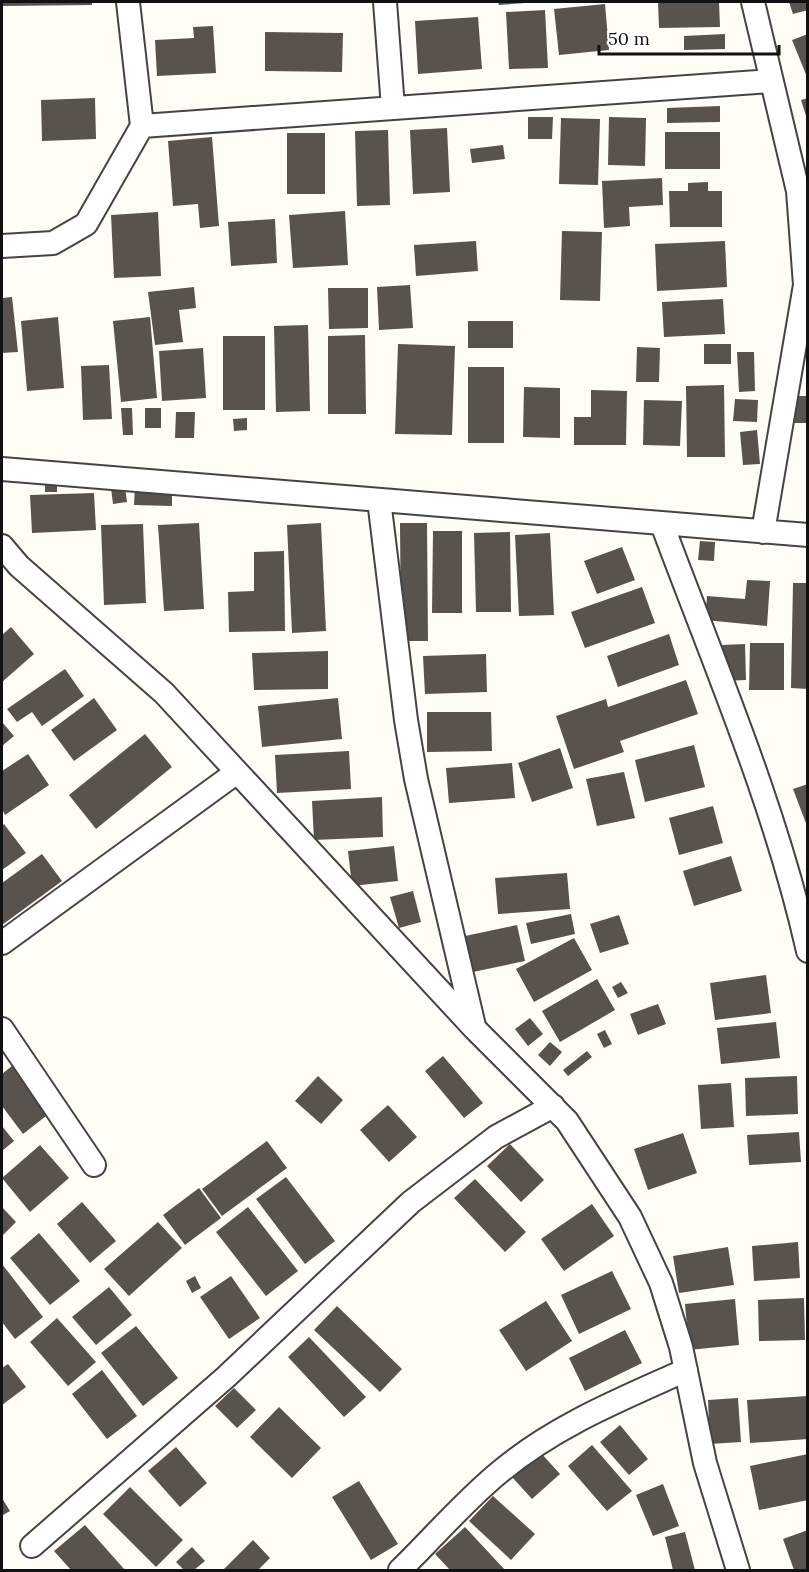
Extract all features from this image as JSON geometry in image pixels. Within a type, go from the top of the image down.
[{"type":"street","points":[[2,246],[53,243],[86,224],[142,126],[128,2]]},
{"type":"street","points":[[385,2],[393,108]]},
{"type":"street","points":[[753,2],[798,191],[805,285],[763,532]]},
{"type":"street","points":[[142,126],[771,81]]},
{"type":"street","points":[[2,469],[807,535]]},
{"type":"street","points":[[379,500],[406,720],[416,779],[474,1028]]},
{"type":"street","points":[[662,524],[772,820],[793,885],[807,951]]},
{"type":"street","points":[[2,546],[19,566],[164,693],[474,1028],[567,1121],[630,1217],[661,1283],[686,1370],[705,1463],[738,1570]]},
{"type":"street","points":[[2,943],[237,771]]},
{"type":"street","points":[[2,1029],[94,1165]]},
{"type":"street","points":[[32,1546],[226,1377],[411,1202],[496,1137],[553,1106]]},
{"type":"street","points":[[400,1570],[500,1471],[543,1440],[592,1412],[686,1370]]},
{"type":"building","points":[[2,2],[92,2],[92,5],[2,6]]},
{"type":"building","points":[[498,2],[525,2],[525,3],[499,5]]},
{"type":"building","points":[[658,2],[719,2],[720,27],[659,28]]},
{"type":"building","points":[[789,2],[808,2],[808,10],[793,14]]},
{"type":"building","points":[[605,4],[609,50],[559,55],[554,9]]},
{"type":"building","points":[[545,10],[548,68],[509,69],[506,12]]},
{"type":"building","points":[[478,17],[482,69],[418,74],[415,21]]},
{"type":"building","points":[[213,26],[216,73],[157,76],[155,40],[194,38],[193,27]]},
{"type":"building","points":[[265,32],[343,33],[342,72],[265,71]]},
{"type":"building","points":[[725,34],[725,49],[684,50],[684,36]]},
{"type":"building","points":[[808,34],[808,77],[807,77],[792,40]]},
{"type":"building","points":[[95,98],[96,139],[42,141],[41,100]]},
{"type":"building","points":[[808,98],[808,119],[807,119],[801,100]]},
{"type":"building","points":[[720,106],[720,122],[667,123],[667,108]]},
{"type":"building","points":[[528,117],[553,117],[552,139],[528,139]]},
{"type":"building","points":[[609,117],[646,118],[645,166],[608,165]]},
{"type":"building","points":[[561,118],[600,119],[598,185],[559,184]]},
{"type":"building","points":[[447,128],[450,192],[413,194],[410,130]]},
{"type":"building","points":[[388,130],[390,205],[357,206],[355,131]]},
{"type":"building","points":[[665,132],[720,132],[720,169],[665,169]]},
{"type":"building","points":[[287,133],[325,133],[325,194],[287,194]]},
{"type":"building","points":[[212,137],[219,226],[200,228],[198,204],[173,206],[168,141]]},
{"type":"building","points":[[503,145],[505,159],[472,163],[470,149]]},
{"type":"building","points":[[662,178],[663,205],[629,207],[630,226],[604,228],[602,181]]},
{"type":"building","points":[[708,182],[708,191],[722,191],[722,227],[670,227],[669,191],[688,191],[688,183]]},
{"type":"building","points":[[345,211],[348,265],[293,268],[289,215]]},
{"type":"building","points":[[158,212],[161,276],[114,278],[111,215]]},
{"type":"building","points":[[275,219],[277,263],[231,266],[228,222]]},
{"type":"building","points":[[562,231],[602,232],[600,301],[560,300]]},
{"type":"building","points":[[476,241],[478,271],[416,276],[414,245]]},
{"type":"building","points":[[725,241],[727,287],[657,291],[655,244]]},
{"type":"building","points":[[410,285],[413,328],[379,330],[377,287]]},
{"type":"building","points":[[194,287],[196,308],[179,310],[183,342],[155,345],[148,292]]},
{"type":"building","points":[[328,288],[368,288],[368,328],[329,329]]},
{"type":"building","points":[[12,297],[18,352],[2,353],[2,298]]},
{"type":"building","points":[[723,299],[725,334],[664,337],[662,302]]},
{"type":"building","points":[[58,317],[64,388],[27,391],[21,321]]},
{"type":"building","points":[[150,317],[157,398],[121,402],[113,321]]},
{"type":"building","points":[[468,321],[513,321],[513,348],[468,348]]},
{"type":"building","points":[[308,325],[310,411],[276,412],[274,326]]},
{"type":"building","points":[[365,335],[366,414],[328,414],[328,336]]},
{"type":"building","points":[[223,336],[265,336],[265,410],[223,410]]},
{"type":"building","points":[[398,344],[455,346],[452,435],[395,434]]},
{"type":"building","points":[[704,344],[731,344],[731,364],[704,364]]},
{"type":"building","points":[[637,347],[660,348],[659,382],[636,382]]},
{"type":"building","points":[[203,348],[206,398],[162,401],[159,351]]},
{"type":"building","points":[[737,352],[754,352],[755,391],[739,392]]},
{"type":"building","points":[[109,365],[112,419],[83,420],[81,366]]},
{"type":"building","points":[[468,367],[504,367],[504,443],[468,443]]},
{"type":"building","points":[[724,385],[725,457],[687,457],[686,386]]},
{"type":"building","points":[[524,387],[560,388],[560,438],[523,437]]},
{"type":"building","points":[[591,390],[627,391],[626,445],[574,445],[574,417],[591,417]]},
{"type":"building","points":[[792,396],[808,396],[808,423],[791,423]]},
{"type":"building","points":[[735,399],[758,400],[757,422],[733,421]]},
{"type":"building","points":[[644,400],[682,401],[680,446],[643,445]]},
{"type":"building","points":[[121,408],[132,408],[133,435],[123,435]]},
{"type":"building","points":[[145,408],[161,408],[161,428],[145,428]]},
{"type":"building","points":[[176,412],[195,412],[194,438],[175,438]]},
{"type":"building","points":[[247,418],[247,430],[234,431],[233,419]]},
{"type":"building","points":[[757,430],[760,464],[743,465],[740,432]]},
{"type":"building","points":[[45,476],[57,476],[57,492],[45,492]]},
{"type":"building","points":[[135,485],[172,486],[172,506],[134,505]]},
{"type":"building","points":[[125,487],[127,502],[113,504],[111,488]]},
{"type":"building","points":[[94,493],[96,530],[32,533],[30,495]]},
{"type":"building","points":[[199,523],[204,609],[164,611],[158,525]]},
{"type":"building","points":[[321,523],[326,631],[292,633],[287,525]]},
{"type":"building","points":[[400,523],[427,523],[428,641],[401,641]]},
{"type":"building","points":[[143,524],[146,603],[104,605],[101,525]]},
{"type":"building","points":[[433,531],[462,531],[462,613],[432,613]]},
{"type":"building","points":[[510,532],[511,612],[476,612],[474,533]]},
{"type":"building","points":[[550,533],[554,615],[519,616],[515,535]]},
{"type":"building","points":[[700,541],[715,542],[714,561],[698,560]]},
{"type":"building","points":[[622,547],[635,580],[597,594],[584,561]]},
{"type":"building","points":[[284,551],[285,631],[229,632],[228,592],[254,591],[254,552]]},
{"type":"building","points":[[747,580],[770,581],[767,626],[705,620],[707,596],[745,599]]},
{"type":"building","points":[[793,583],[808,583],[808,689],[791,688]]},
{"type":"building","points":[[642,587],[655,623],[585,648],[571,612]]},
{"type":"building","points":[[11,627],[34,654],[2,682],[2,635]]},
{"type":"building","points":[[669,634],[679,665],[618,687],[607,656]]},
{"type":"building","points":[[750,643],[784,643],[784,690],[749,690]]},
{"type":"building","points":[[745,644],[746,680],[723,681],[722,645]]},
{"type":"building","points":[[328,651],[328,689],[254,690],[252,653]]},
{"type":"building","points":[[486,654],[487,692],[425,694],[423,656]]},
{"type":"building","points":[[65,669],[84,696],[42,726],[32,712],[17,722],[7,709]]},
{"type":"building","points":[[686,680],[698,714],[620,741],[624,752],[574,769],[556,716],[606,699],[608,707]]},
{"type":"building","points":[[94,698],[117,730],[74,761],[51,730]]},
{"type":"building","points":[[338,698],[342,739],[262,747],[258,706]]},
{"type":"building","points":[[427,712],[491,712],[492,751],[427,752]]},
{"type":"building","points":[[2,722],[14,736],[2,746]]},
{"type":"building","points":[[145,734],[172,767],[96,829],[69,795]]},
{"type":"building","points":[[694,745],[705,787],[645,802],[635,760]]},
{"type":"building","points":[[560,748],[573,788],[532,802],[518,763]]},
{"type":"building","points":[[349,751],[351,789],[277,793],[275,755]]},
{"type":"building","points":[[28,754],[49,785],[5,815],[2,809],[2,771]]},
{"type":"building","points":[[512,763],[515,798],[449,803],[446,768]]},
{"type":"building","points":[[624,772],[635,818],[597,826],[586,779]]},
{"type":"building","points":[[808,784],[808,826],[807,826],[793,789]]},
{"type":"building","points":[[382,797],[383,837],[314,840],[312,801]]},
{"type":"building","points":[[713,806],[723,843],[679,855],[669,818]]},
{"type":"building","points":[[4,824],[26,853],[2,870],[2,826]]},
{"type":"building","points":[[394,846],[398,881],[352,886],[348,851]]},
{"type":"building","points":[[42,854],[62,881],[2,925],[2,883]]},
{"type":"building","points":[[731,856],[742,891],[694,906],[683,871]]},
{"type":"building","points":[[567,873],[570,909],[498,914],[495,878]]},
{"type":"building","points":[[413,891],[421,922],[399,928],[390,897]]},
{"type":"building","points":[[571,914],[575,934],[531,944],[526,923]]},
{"type":"building","points":[[619,915],[629,944],[600,953],[590,924]]},
{"type":"building","points":[[517,925],[525,961],[473,972],[465,936]]},
{"type":"building","points":[[574,938],[592,970],[534,1002],[516,969]]},
{"type":"building","points":[[766,975],[771,1013],[715,1020],[710,983]]},
{"type":"building","points":[[597,979],[615,1010],[560,1042],[542,1011]]},
{"type":"building","points":[[621,982],[628,993],[618,998],[612,987]]},
{"type":"building","points":[[658,1004],[666,1024],[638,1035],[630,1014]]},
{"type":"building","points":[[530,1018],[543,1034],[528,1046],[515,1029]]},
{"type":"building","points":[[776,1022],[780,1058],[721,1064],[717,1028]]},
{"type":"building","points":[[605,1030],[612,1044],[604,1048],[597,1034]]},
{"type":"building","points":[[550,1042],[562,1052],[550,1066],[538,1055]]},
{"type":"building","points":[[587,1051],[592,1057],[568,1076],[563,1070]]},
{"type":"building","points":[[443,1056],[483,1103],[464,1118],[425,1071]]},
{"type":"building","points":[[17,1062],[55,1109],[23,1134],[2,1106],[2,1074]]},
{"type":"building","points":[[318,1076],[343,1100],[321,1124],[295,1101]]},
{"type":"building","points":[[797,1076],[798,1114],[746,1116],[745,1078]]},
{"type":"building","points":[[731,1083],[734,1127],[701,1129],[698,1085]]},
{"type":"building","points":[[388,1105],[417,1137],[389,1162],[360,1130]]},
{"type":"building","points":[[2,1126],[14,1141],[2,1151]]},
{"type":"building","points":[[799,1132],[801,1162],[749,1165],[747,1135]]},
{"type":"building","points":[[683,1133],[697,1173],[648,1190],[634,1149]]},
{"type":"building","points":[[267,1141],[287,1168],[222,1216],[202,1189]]},
{"type":"building","points":[[510,1144],[544,1180],[521,1202],[487,1166]]},
{"type":"building","points":[[40,1145],[69,1178],[30,1212],[2,1178]]},
{"type":"building","points":[[286,1177],[335,1241],[305,1264],[256,1199]]},
{"type":"building","points":[[475,1179],[526,1232],[505,1252],[454,1198]]},
{"type":"building","points":[[199,1188],[221,1218],[185,1245],[163,1215]]},
{"type":"building","points":[[82,1202],[116,1241],[90,1263],[57,1224]]},
{"type":"building","points":[[592,1204],[614,1236],[564,1271],[541,1239]]},
{"type":"building","points":[[2,1207],[16,1222],[2,1236]]},
{"type":"building","points":[[248,1207],[298,1271],[266,1296],[216,1232]]},
{"type":"building","points":[[158,1222],[182,1248],[129,1296],[104,1269]]},
{"type":"building","points":[[39,1233],[80,1281],[50,1305],[10,1258]]},
{"type":"building","points":[[798,1242],[800,1278],[754,1281],[752,1246]]},
{"type":"building","points":[[728,1247],[734,1285],[679,1293],[673,1256]]},
{"type":"building","points":[[2,1264],[43,1317],[15,1339],[2,1322]]},
{"type":"building","points":[[612,1271],[631,1309],[579,1334],[561,1295]]},
{"type":"building","points":[[195,1276],[201,1288],[192,1293],[186,1281]]},
{"type":"building","points":[[231,1276],[260,1318],[229,1339],[200,1297]]},
{"type":"building","points":[[109,1287],[132,1315],[96,1345],[72,1317]]},
{"type":"building","points":[[804,1298],[805,1340],[759,1341],[758,1300]]},
{"type":"building","points":[[735,1299],[739,1345],[689,1350],[685,1304]]},
{"type":"building","points":[[546,1301],[572,1341],[526,1371],[499,1330]]},
{"type":"building","points":[[337,1306],[402,1369],[380,1392],[314,1330]]},
{"type":"building","points":[[57,1318],[96,1362],[68,1386],[30,1342]]},
{"type":"building","points":[[136,1326],[178,1378],[143,1406],[101,1353]]},
{"type":"building","points":[[625,1330],[642,1363],[585,1391],[569,1358]]},
{"type":"building","points":[[309,1337],[366,1397],[344,1417],[288,1357]]},
{"type":"building","points":[[8,1364],[26,1387],[2,1405],[2,1368]]},
{"type":"building","points":[[102,1370],[137,1416],[107,1439],[72,1394]]},
{"type":"building","points":[[234,1388],[256,1410],[237,1428],[215,1406]]},
{"type":"building","points":[[808,1396],[808,1439],[750,1443],[747,1400]]},
{"type":"building","points":[[738,1398],[741,1442],[710,1444],[708,1400]]},
{"type":"building","points":[[279,1407],[321,1448],[292,1478],[250,1437]]},
{"type":"building","points":[[620,1425],[648,1459],[629,1475],[600,1442]]},
{"type":"building","points":[[592,1445],[632,1491],[607,1511],[568,1466]]},
{"type":"building","points":[[176,1447],[207,1483],[180,1507],[148,1471]]},
{"type":"building","points":[[540,1452],[560,1474],[532,1499],[512,1477]]},
{"type":"building","points":[[808,1454],[808,1500],[759,1510],[750,1466]]},
{"type":"building","points":[[359,1481],[398,1544],[371,1560],[332,1497]]},
{"type":"building","points":[[663,1484],[679,1526],[653,1536],[636,1495]]},
{"type":"building","points":[[130,1487],[183,1540],[156,1567],[103,1514]]},
{"type":"building","points":[[493,1496],[535,1534],[511,1560],[469,1521]]},
{"type":"building","points":[[2,1498],[10,1511],[3,1515],[2,1513]]},
{"type":"building","points":[[85,1525],[125,1570],[71,1570],[54,1551]]},
{"type":"building","points":[[465,1527],[505,1570],[450,1570],[435,1554]]},
{"type":"building","points":[[808,1530],[808,1570],[794,1570],[783,1539]]},
{"type":"building","points":[[685,1532],[695,1570],[673,1570],[665,1537]]},
{"type":"building","points":[[253,1540],[270,1558],[258,1570],[223,1570]]},
{"type":"building","points":[[192,1547],[205,1561],[194,1570],[184,1570],[176,1562]]}]
